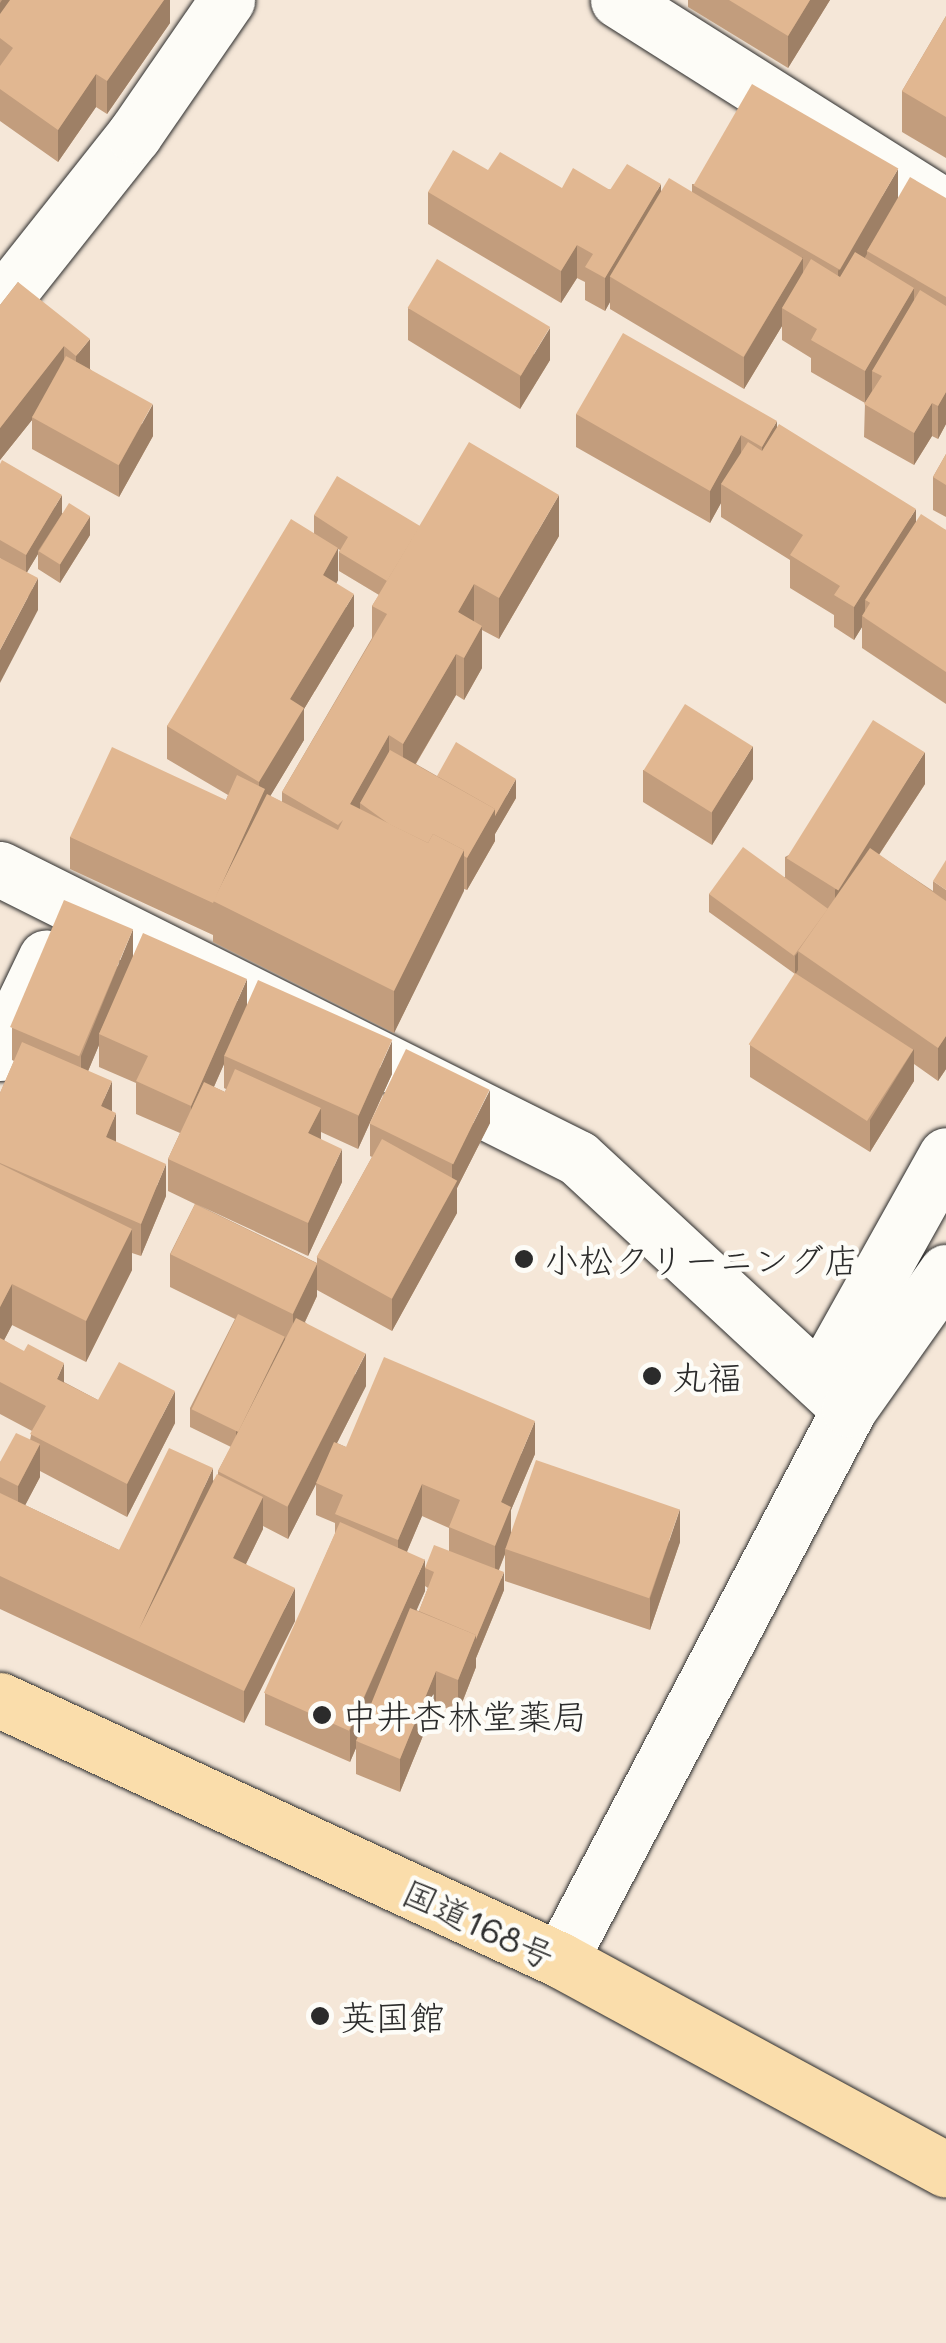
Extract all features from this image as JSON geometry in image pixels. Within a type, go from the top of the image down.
[{"type":"highway","name":"国道168号","points":[[0,1700],[560,1960],[946,2170]]},
{"type":"street","points":[[0,304],[134,135],[227,0]]},
{"type":"street","points":[[618,0],[946,208]]},
{"type":"street","points":[[0,869],[72,900],[578,1158],[836,1393]]},
{"type":"street","points":[[0,1054],[72,900]]},
{"type":"street","points":[[560,1960],[836,1393],[946,1156]]},
{"type":"street","points":[[836,1393],[946,1272]]},
{"type":"building","points":[[10,0],[164,0],[107,81],[96,74],[58,130],[0,89],[0,66],[13,48],[0,38],[0,14]]},
{"type":"building","points":[[729,0],[810,0],[788,36]]},
{"type":"building","points":[[946,16],[946,117],[902,91]]},
{"type":"building","points":[[752,84],[898,169],[840,270],[694,185]]},
{"type":"building","points":[[453,150],[488,170],[500,152],[562,188],[573,168],[610,190],[627,164],[661,184],[605,278],[585,267],[593,254],[577,245],[561,271],[428,192]]},
{"type":"building","points":[[910,177],[946,198],[946,297],[867,251]]},
{"type":"building","points":[[669,178],[803,258],[743,357],[610,277]]},
{"type":"building","points":[[855,252],[914,288],[865,371],[811,340],[817,329],[782,308],[811,259],[840,277]]},
{"type":"building","points":[[437,259],[550,327],[521,376],[408,308]]},
{"type":"building","points":[[18,282],[90,339],[76,356],[64,346],[0,428],[0,305]]},
{"type":"building","points":[[920,290],[946,306],[946,392],[938,406],[932,403],[914,433],[864,404],[882,376],[872,371]]},
{"type":"building","points":[[623,333],[777,421],[762,447],[741,435],[710,491],[576,414]]},
{"type":"building","points":[[66,356],[153,404],[119,465],[32,417]]},
{"type":"building","points":[[779,424],[916,509],[854,607],[834,595],[840,586],[790,555],[803,535],[721,484],[748,442],[762,451]]},
{"type":"building","points":[[469,442],[559,495],[499,598],[474,584],[458,612],[482,626],[464,658],[456,654],[403,744],[389,735],[350,804],[428,843],[433,834],[464,850],[394,991],[213,901],[267,794],[338,830],[343,820],[338,825],[282,792],[387,614],[372,606]]},
{"type":"building","points":[[946,454],[946,485],[933,477]]},
{"type":"building","points":[[2,460],[62,495],[26,555],[0,540]]},
{"type":"building","points":[[337,476],[420,526],[387,581],[339,552],[348,537],[314,515]]},
{"type":"building","points":[[69,503],[90,516],[60,565],[39,551]]},
{"type":"building","points":[[921,514],[946,530],[946,672],[862,616],[870,603],[865,600]]},
{"type":"building","points":[[291,519],[338,548],[323,575],[354,594],[290,699],[304,708],[259,782],[167,726]]},
{"type":"building","points":[[0,558],[38,578],[0,650]]},
{"type":"building","points":[[685,704],[753,746],[712,813],[644,770]]},
{"type":"building","points":[[873,720],[925,752],[838,891],[787,858]]},
{"type":"building","points":[[456,742],[516,779],[495,816],[495,809],[437,776]]},
{"type":"building","points":[[112,747],[226,800],[237,775],[265,789],[213,903],[70,837]]},
{"type":"building","points":[[390,750],[495,809],[467,858],[464,850],[433,834],[428,843],[389,824],[360,803]]},
{"type":"building","points":[[743,847],[828,909],[794,956],[709,894]]},
{"type":"building","points":[[870,848],[946,901],[946,1036],[938,1048],[798,951]]},
{"type":"building","points":[[946,860],[946,890],[933,881]]},
{"type":"building","points":[[64,900],[133,929],[79,1056],[10,1027]]},
{"type":"building","points":[[143,933],[247,979],[191,1106],[136,1081],[148,1056],[99,1034]]},
{"type":"building","points":[[795,973],[913,1050],[867,1121],[749,1044]]},
{"type":"building","points":[[258,980],[392,1040],[359,1116],[224,1056]]},
{"type":"building","points":[[22,1042],[112,1081],[101,1106],[116,1113],[106,1137],[166,1164],[141,1224],[0,1163],[0,1093]]},
{"type":"building","points":[[406,1049],[490,1090],[453,1164],[370,1124]]},
{"type":"building","points":[[235,1069],[321,1108],[308,1133],[342,1149],[308,1223],[168,1159],[204,1082],[225,1092]]},
{"type":"building","points":[[382,1139],[457,1181],[392,1299],[317,1257]]},
{"type":"building","points":[[0,1164],[132,1229],[86,1321],[12,1284],[0,1307]]},
{"type":"building","points":[[195,1204],[317,1264],[293,1314],[170,1254]]},
{"type":"building","points":[[238,1314],[285,1337],[238,1432],[192,1409]]},
{"type":"building","points":[[296,1318],[365,1353],[287,1507],[218,1471]]},
{"type":"building","points":[[0,1338],[24,1351],[28,1344],[64,1363],[57,1379],[98,1400],[119,1362],[175,1391],[127,1484],[30,1434],[46,1406],[0,1382]]},
{"type":"building","points":[[384,1357],[535,1421],[501,1502],[511,1507],[495,1546],[449,1527],[460,1500],[422,1484],[398,1540],[335,1514],[343,1495],[316,1483],[334,1442],[346,1447]]},
{"type":"building","points":[[16,1433],[40,1444],[18,1486],[0,1477],[0,1462]]},
{"type":"building","points":[[169,1448],[213,1468],[139,1629],[217,1474],[263,1497],[233,1558],[295,1588],[244,1691],[0,1576],[0,1493],[119,1550]]},
{"type":"building","points":[[536,1460],[680,1509],[649,1598],[505,1549]]},
{"type":"building","points":[[340,1522],[425,1560],[349,1731],[264,1693]]},
{"type":"building","points":[[434,1545],[504,1572],[476,1639],[476,1635],[419,1611],[434,1572],[425,1568]]},
{"type":"building","points":[[410,1608],[476,1635],[458,1680],[436,1671],[400,1759],[356,1741]]},
{"type":"place","name":"小松クリーニング店","points":[[524,1259]]},
{"type":"place","name":"丸福","points":[[652,1376]]},
{"type":"place","name":"中井杏林堂薬局","points":[[322,1715]]},
{"type":"place","name":"英国館","points":[[320,2016]]}]
